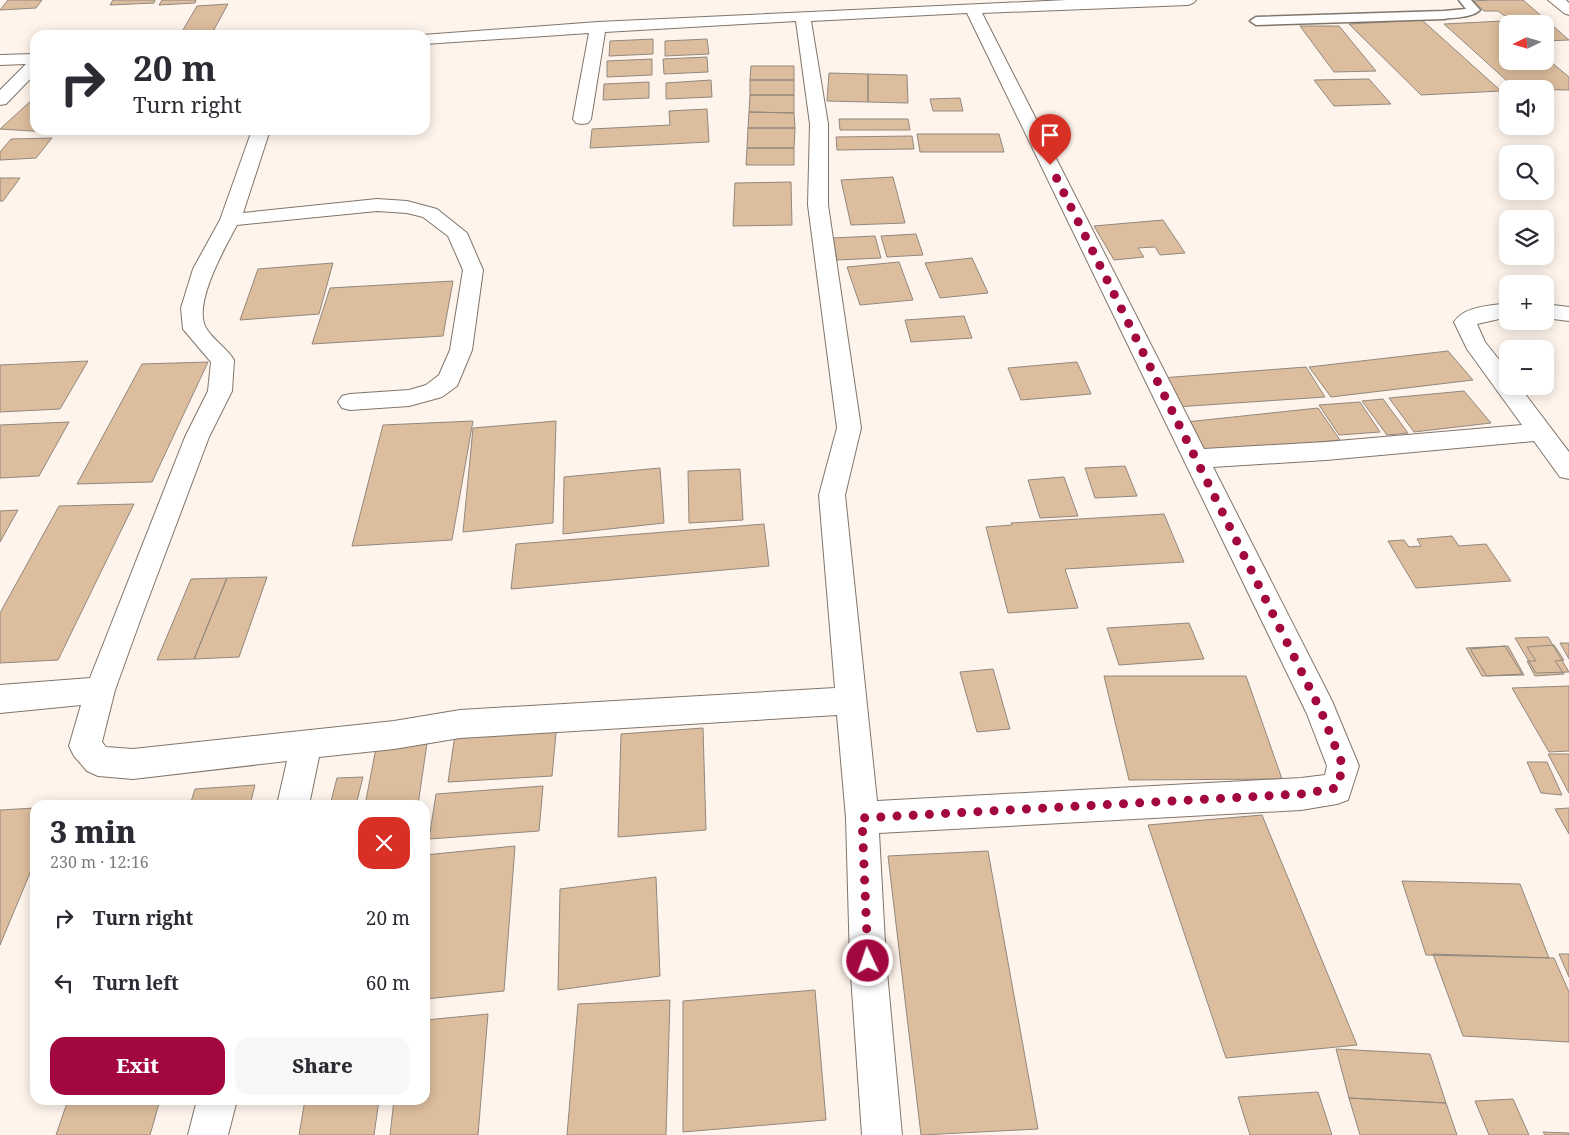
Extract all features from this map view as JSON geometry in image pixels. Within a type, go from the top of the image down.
[{"type":"street","points":[[430,39],[598,27],[973,9],[1053,2],[1188,0]]},
{"type":"street","points":[[1556,0],[1569,10]]},
{"type":"street","points":[[862,818],[1291,795],[1337,788],[1343,766],[1321,711],[973,9]]},
{"type":"street","points":[[803,17],[819,124],[818,205],[849,428],[832,495],[862,818],[868,961],[882,1135]]},
{"type":"street","points":[[582,119],[598,27]]},
{"type":"street","points":[[0,60],[30,59]]},
{"type":"street","points":[[0,100],[30,70]]},
{"type":"street","points":[[259,135],[230,220],[203,269],[192,308],[194,329],[223,360],[220,391],[197,437],[100,690],[85,746],[98,761],[133,764],[394,735],[460,724],[851,701]]},
{"type":"street","points":[[230,220],[377,205],[407,207],[430,213],[457,233],[473,270],[461,350],[449,380],[434,391],[409,398],[350,402]]},
{"type":"street","points":[[1499,312],[1474,316],[1465,322],[1475,344],[1569,470]]},
{"type":"street","points":[[1554,312],[1569,314]]},
{"type":"street","points":[[1196,459],[1326,451],[1540,432]]},
{"type":"street","points":[[0,699],[100,690]]},
{"type":"street","points":[[294,800],[306,744]]},
{"type":"street","points":[[208,1135],[217,1105]]},
{"type":"lane","points":[[1256,21],[1444,15],[1474,10],[1465,0]]},
{"type":"building","points":[[8,0],[42,0],[36,8],[0,10]]},
{"type":"building","points":[[113,0],[155,0],[154,3],[110,5]]},
{"type":"building","points":[[162,0],[196,0],[195,3],[159,5]]},
{"type":"building","points":[[1523,0],[1540,15],[1504,15],[1498,11],[1484,11],[1473,1]]},
{"type":"building","points":[[228,4],[214,30],[183,30],[197,6]]},
{"type":"building","points":[[1422,20],[1499,91],[1421,95],[1349,24]]},
{"type":"building","points":[[1499,21],[1499,70],[1554,70],[1554,64],[1569,77],[1569,90],[1554,90],[1554,80],[1506,80],[1444,24]]},
{"type":"building","points":[[1300,26],[1339,26],[1376,71],[1334,72]]},
{"type":"building","points":[[1554,27],[1569,40],[1554,41]]},
{"type":"building","points":[[653,39],[653,54],[609,56],[610,41]]},
{"type":"building","points":[[707,39],[709,54],[665,56],[665,41]]},
{"type":"building","points":[[707,57],[708,72],[664,74],[663,59]]},
{"type":"building","points":[[652,59],[652,75],[607,77],[607,61]]},
{"type":"building","points":[[751,66],[794,66],[794,80],[750,80]]},
{"type":"building","points":[[829,73],[868,74],[868,102],[827,101]]},
{"type":"building","points":[[868,74],[907,75],[908,103],[868,102]]},
{"type":"building","points":[[1369,79],[1391,104],[1334,106],[1314,80]]},
{"type":"building","points":[[711,80],[712,97],[666,99],[666,83]]},
{"type":"building","points":[[750,80],[794,80],[794,95],[750,95]]},
{"type":"building","points":[[649,82],[649,98],[603,100],[604,84]]},
{"type":"building","points":[[750,95],[794,95],[794,113],[749,112]]},
{"type":"building","points":[[960,98],[963,111],[933,111],[930,99]]},
{"type":"building","points":[[30,102],[30,131],[0,129]]},
{"type":"building","points":[[707,109],[709,142],[590,148],[592,129],[670,125],[669,111]]},
{"type":"building","points":[[749,112],[794,113],[795,128],[748,128]]},
{"type":"building","points":[[839,119],[908,119],[910,130],[840,130]]},
{"type":"building","points":[[748,128],[795,128],[794,148],[747,148]]},
{"type":"building","points":[[917,134],[999,134],[1004,152],[920,152]]},
{"type":"building","points":[[912,136],[914,149],[837,150],[836,137]]},
{"type":"building","points":[[52,138],[36,158],[0,160],[0,152],[11,139]]},
{"type":"building","points":[[747,148],[794,148],[794,165],[746,165]]},
{"type":"building","points":[[893,177],[905,223],[851,225],[841,180]]},
{"type":"building","points":[[0,178],[20,178],[3,201],[0,201]]},
{"type":"building","points":[[791,182],[792,225],[733,226],[735,183]]},
{"type":"building","points":[[1163,220],[1185,253],[1160,255],[1155,247],[1138,248],[1144,257],[1114,260],[1094,226]]},
{"type":"building","points":[[916,234],[923,255],[887,257],[881,236]]},
{"type":"building","points":[[875,236],[881,258],[837,260],[833,238]]},
{"type":"building","points":[[972,258],[988,293],[940,298],[925,263]]},
{"type":"building","points":[[899,262],[913,300],[860,305],[847,267]]},
{"type":"building","points":[[333,263],[319,314],[240,320],[258,269]]},
{"type":"building","points":[[453,281],[443,336],[312,344],[330,288]]},
{"type":"building","points":[[964,316],[972,338],[911,342],[905,320]]},
{"type":"building","points":[[1448,351],[1473,380],[1331,397],[1309,367]]},
{"type":"building","points":[[88,361],[60,409],[0,412],[0,365]]},
{"type":"building","points":[[208,362],[152,482],[77,484],[142,364]]},
{"type":"building","points":[[1077,362],[1091,394],[1021,400],[1008,368]]},
{"type":"building","points":[[1306,367],[1325,397],[1176,407],[1161,378]]},
{"type":"building","points":[[1464,391],[1491,423],[1414,432],[1389,398]]},
{"type":"building","points":[[1383,399],[1408,433],[1387,435],[1362,401]]},
{"type":"building","points":[[1360,402],[1380,432],[1339,435],[1319,405]]},
{"type":"building","points":[[1318,408],[1340,440],[1204,454],[1186,422]]},
{"type":"building","points":[[473,421],[452,540],[352,546],[383,425]]},
{"type":"building","points":[[556,421],[553,523],[463,532],[473,428]]},
{"type":"building","points":[[69,422],[39,476],[0,478],[0,425]]},
{"type":"building","points":[[1125,466],[1137,496],[1095,498],[1085,468]]},
{"type":"building","points":[[660,468],[664,523],[563,534],[564,477]]},
{"type":"building","points":[[740,469],[743,520],[689,523],[688,471]]},
{"type":"building","points":[[1064,477],[1078,516],[1040,518],[1028,480]]},
{"type":"building","points":[[134,504],[58,660],[0,663],[0,613],[59,506]]},
{"type":"building","points":[[18,510],[0,542],[0,511]]},
{"type":"building","points":[[1164,514],[1184,562],[1065,569],[1078,608],[1008,613],[986,527],[1012,525],[1011,523]]},
{"type":"building","points":[[764,524],[769,566],[511,589],[516,544]]},
{"type":"building","points":[[1452,536],[1459,546],[1486,544],[1511,581],[1416,588],[1388,541],[1404,540],[1409,547],[1421,546],[1417,539]]},
{"type":"building","points":[[267,577],[239,657],[194,659],[227,578]]},
{"type":"building","points":[[227,578],[194,659],[157,660],[191,579]]},
{"type":"building","points":[[1189,623],[1204,659],[1119,665],[1107,628]]},
{"type":"building","points":[[1548,637],[1569,672],[1536,673],[1515,638]]},
{"type":"building","points":[[1560,643],[1569,643],[1569,659]]},
{"type":"building","points":[[1554,645],[1564,660],[1555,661],[1564,674],[1535,676],[1527,661],[1536,661],[1527,647]]},
{"type":"building","points":[[1505,646],[1522,674],[1487,676],[1470,649]]},
{"type":"building","points":[[1508,646],[1524,675],[1482,676],[1466,648]]},
{"type":"building","points":[[993,669],[1010,729],[977,732],[960,672]]},
{"type":"building","points":[[1104,676],[1246,676],[1282,779],[1129,780]]},
{"type":"building","points":[[1569,686],[1569,751],[1549,752],[1512,688]]},
{"type":"building","points":[[557,722],[552,776],[448,782],[456,728]]},
{"type":"building","points":[[703,728],[706,830],[618,837],[621,734]]},
{"type":"building","points":[[427,743],[419,800],[366,800],[376,748]]},
{"type":"building","points":[[1548,754],[1569,754],[1569,793]]},
{"type":"building","points":[[1527,762],[1547,762],[1562,795],[1541,793]]},
{"type":"building","points":[[363,777],[357,800],[331,800],[337,778]]},
{"type":"building","points":[[255,785],[251,800],[192,800],[195,789]]},
{"type":"building","points":[[543,786],[539,831],[430,839],[436,794]]},
{"type":"building","points":[[30,808],[30,873],[0,945],[0,810]]},
{"type":"building","points":[[1569,808],[1569,834],[1555,809]]},
{"type":"building","points":[[1262,815],[1357,1045],[1226,1058],[1148,825]]},
{"type":"building","points":[[515,846],[504,991],[430,998],[430,854]]},
{"type":"building","points":[[988,851],[1038,1129],[921,1135],[888,856]]},
{"type":"building","points":[[656,877],[660,976],[558,990],[560,889]]},
{"type":"building","points":[[1402,881],[1520,884],[1549,958],[1426,955]]},
{"type":"building","points":[[1433,954],[1554,958],[1569,992],[1569,1042],[1463,1036]]},
{"type":"building","points":[[1559,954],[1569,954],[1569,977]]},
{"type":"building","points":[[815,990],[826,1120],[683,1132],[683,1001]]},
{"type":"building","points":[[670,1000],[666,1135],[567,1135],[578,1004]]},
{"type":"building","points":[[488,1014],[478,1135],[390,1135],[393,1105],[430,1105],[430,1020]]},
{"type":"building","points":[[1336,1049],[1430,1054],[1446,1103],[1349,1098]]},
{"type":"building","points":[[1318,1092],[1332,1135],[1250,1135],[1238,1097]]},
{"type":"building","points":[[1349,1098],[1446,1103],[1457,1135],[1360,1135]]},
{"type":"building","points":[[1513,1099],[1529,1135],[1489,1135],[1475,1101]]},
{"type":"building","points":[[66,1105],[159,1105],[150,1135],[56,1135]]},
{"type":"building","points":[[304,1105],[378,1105],[374,1135],[299,1135]]},
{"type":"building","points":[[1543,1132],[1569,1133],[1569,1135],[1545,1135]]},
{"type":"route","points":[[868,961],[862,818],[1301,794],[1337,788],[1343,766],[1321,711],[1050,165]]}]
